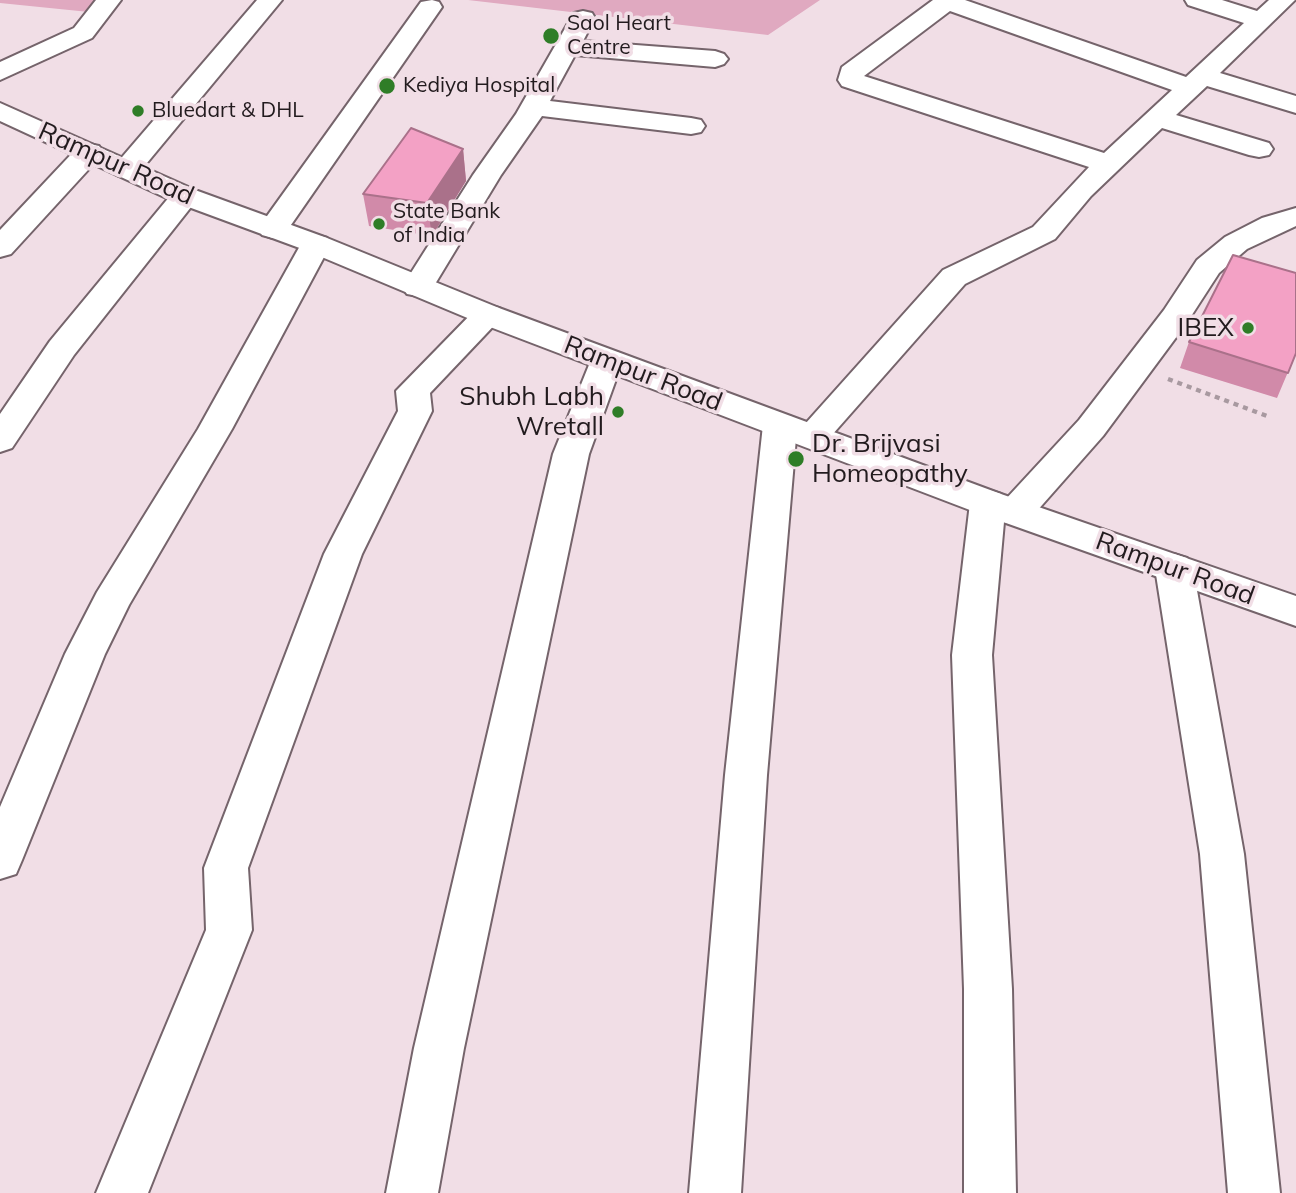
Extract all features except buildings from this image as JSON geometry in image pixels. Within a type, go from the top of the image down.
[{"type":"street","points":[[0,72],[83,33],[109,0]]},
{"type":"street","points":[[127,169],[270,0]]},
{"type":"street","points":[[1197,0],[1269,12],[1296,26]]},
{"type":"street","points":[[1109,164],[851,80],[851,73],[948,1],[1196,82],[1296,105]]},
{"type":"street","points":[[273,229],[430,7]]},
{"type":"street","points":[[715,1193],[746,775],[796,431],[954,277],[1044,233],[1081,190],[1269,12]]},
{"type":"street","points":[[418,287],[487,175],[534,107],[583,18]]},
{"type":"street","points":[[567,47],[715,59]]},
{"type":"street","points":[[534,107],[691,126]]},
{"type":"street","name":"Rampur Road","points":[[1,113],[185,196],[316,244],[488,316],[1001,508],[1296,611]]},
{"type":"street","points":[[1157,118],[1259,149]]},
{"type":"street","points":[[0,248],[89,152]]},
{"type":"street","points":[[0,440],[62,348],[185,196]]},
{"type":"street","points":[[990,1193],[988,989],[972,654],[1001,508],[1091,428],[1209,267],[1236,243],[1273,224],[1296,218]]},
{"type":"street","points":[[0,860],[85,654],[215,429],[316,244]]},
{"type":"street","points":[[122,1193],[229,930],[226,868],[343,554],[415,411],[413,391],[488,316]]},
{"type":"street","points":[[412,1193],[439,1048],[572,454],[607,360]]},
{"type":"street","points":[[1174,568],[1222,854],[1254,1193]]},
{"type":"path","points":[[1137,368],[1267,416]]},
{"type":"shaded area","points":[[0,0],[99,0],[89,12],[0,3]]},
{"type":"shaded area","points":[[468,0],[820,0],[768,35]]},
{"type":"place","name":"Saol Heart Centre","points":[[551,36]]},
{"type":"place","name":"Kediya Hospital","points":[[387,86]]},
{"type":"place","name":"Bluedart & DHL","points":[[138,111]]},
{"type":"place","name":"State Bank of India","points":[[379,224]]},
{"type":"place","name":"IBEX","points":[[1248,328]]},
{"type":"place","name":"Shubh Labh Wretall","points":[[618,412]]},
{"type":"place","name":"Dr. Brijvasi Homeopathy","points":[[796,459]]}]
